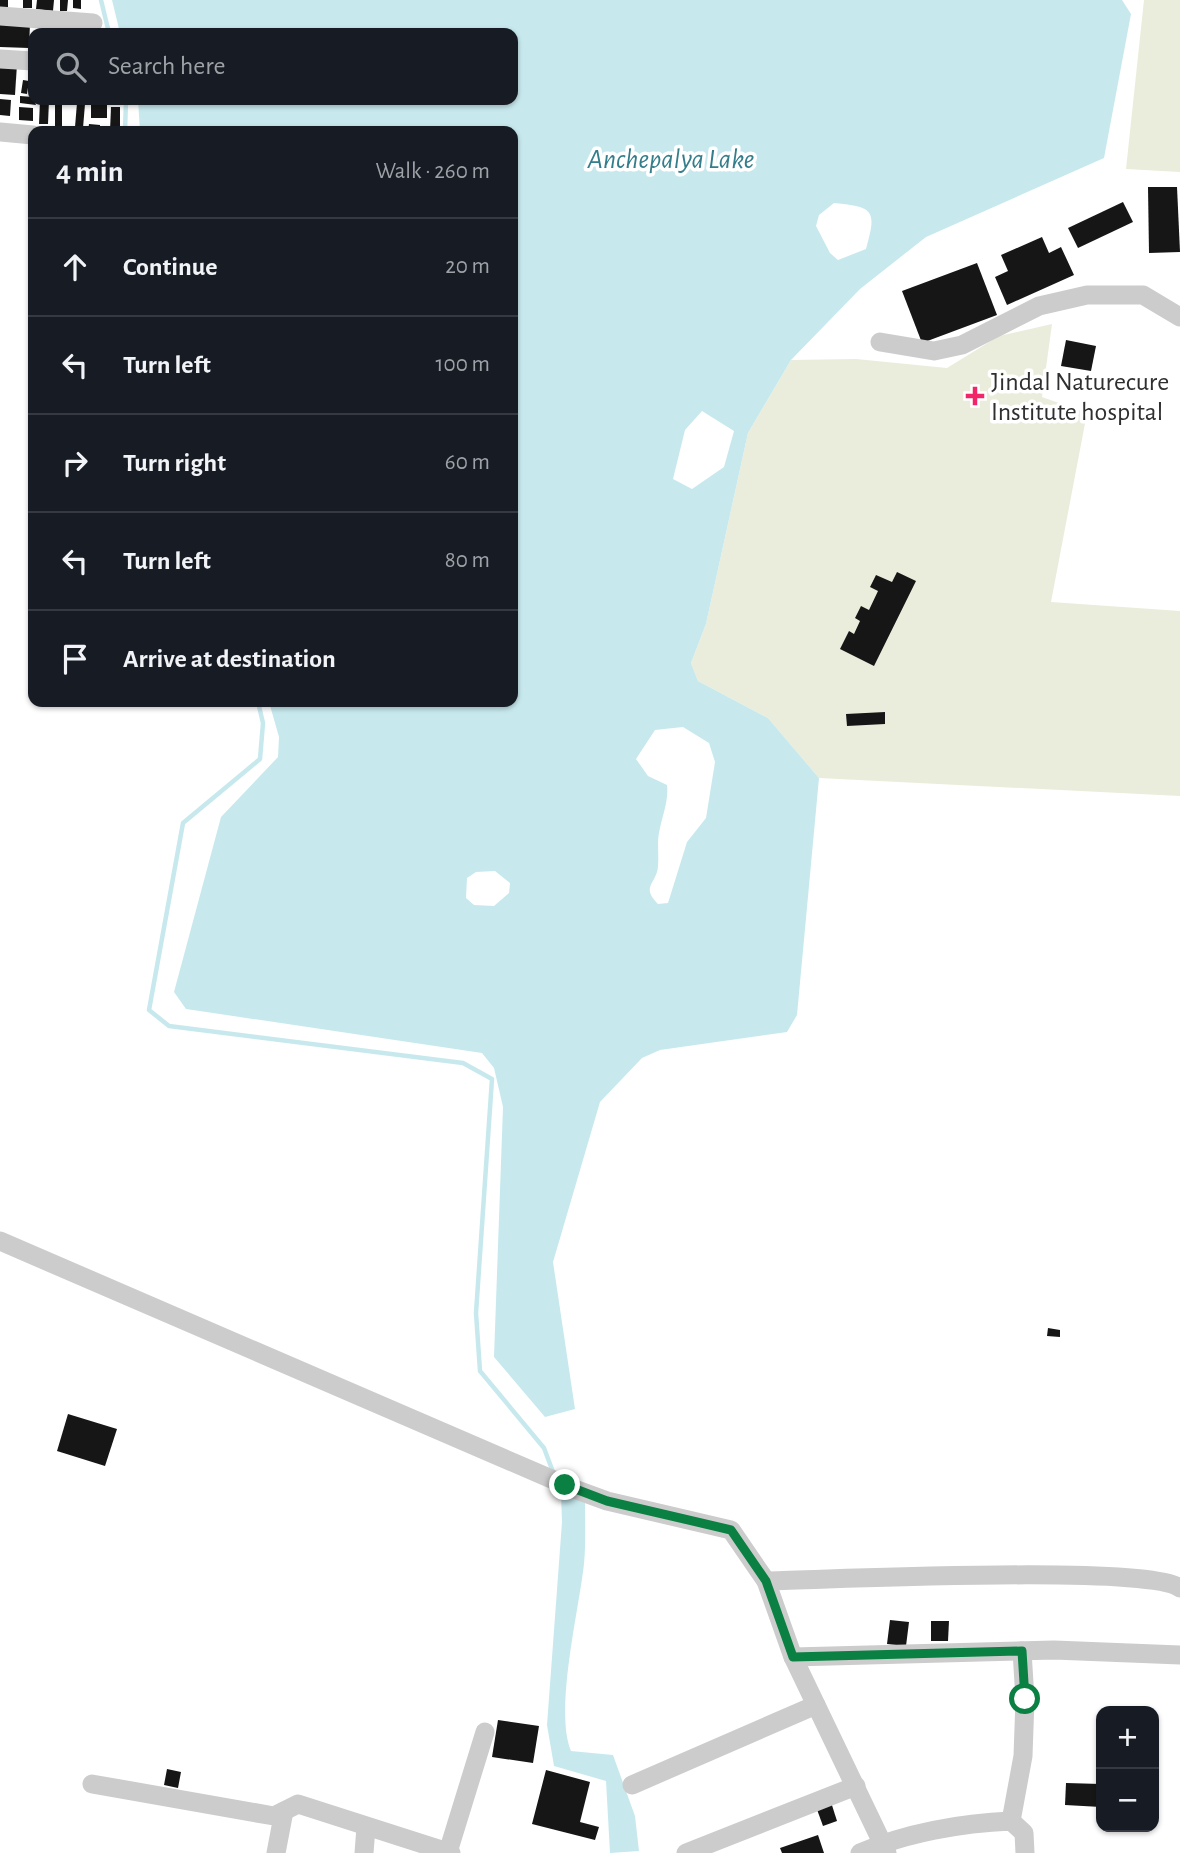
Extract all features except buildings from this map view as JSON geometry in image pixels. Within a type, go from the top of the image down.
[{"type":"street","points":[[0,16],[93,23]]},
{"type":"street","points":[[0,58],[28,61]]},
{"type":"street","points":[[0,132],[28,135]]},
{"type":"street","points":[[880,342],[934,351],[962,345],[1039,306],[1097,294],[1143,295],[1175,317],[1180,317]]},
{"type":"street","points":[[0,1241],[607,1501],[731,1530],[766,1581],[793,1657],[885,1848]]},
{"type":"street","points":[[766,1581],[1046,1575],[1156,1581],[1174,1583],[1180,1588]]},
{"type":"street","points":[[793,1657],[1022,1651],[1180,1655]]},
{"type":"street","points":[[1011,1821],[1023,1756],[1025,1699],[1022,1651]]},
{"type":"street","points":[[632,1785],[816,1705]]},
{"type":"street","points":[[92,1784],[274,1816],[298,1804],[449,1853],[485,1732]]},
{"type":"street","points":[[686,1853],[856,1786]]},
{"type":"street","points":[[276,1853],[284,1811]]},
{"type":"street","points":[[860,1853],[983,1822],[1011,1821],[1024,1833],[1025,1853]]},
{"type":"street","points":[[364,1853],[366,1827]]},
{"type":"green space","points":[[1144,0],[1180,0],[1180,172],[1126,169]]},
{"type":"green space","name":"Jindal Naturecure Institute hospital","points":[[1052,324],[1042,397],[1087,413],[1051,602],[1180,611],[1180,796],[819,778],[768,718],[698,681],[691,663],[706,624],[748,433],[791,360],[856,359],[947,368],[999,336]]},
{"type":"water","name":"Anchepalya Lake","points":[[112,0],[1122,0],[1131,14],[1104,158],[926,237],[860,289],[791,360],[748,433],[706,624],[691,663],[698,681],[768,718],[819,778],[797,1015],[787,1032],[660,1050],[642,1058],[600,1102],[553,1262],[575,1409],[545,1417],[494,1357],[503,1107],[494,1068],[482,1053],[186,1009],[174,992],[221,817],[278,757],[279,737],[270,707],[518,707],[518,126],[140,126],[138,105],[518,105],[518,28],[119,28]],"holes":[[[834,203],[865,209],[871,218],[866,249],[838,260],[830,253],[816,226],[819,215]],[[702,411],[734,431],[724,467],[692,489],[673,479],[685,430]],[[683,727],[709,743],[715,762],[706,818],[687,842],[668,903],[658,904],[650,889],[658,866],[658,837],[667,785],[648,776],[636,759],[655,730]],[[495,871],[510,883],[509,893],[494,906],[474,905],[466,898],[467,878],[476,872]]]},
{"type":"water","points":[[561,1494],[585,1499],[584,1564],[566,1686],[566,1733],[571,1751],[613,1755],[635,1816],[639,1851],[610,1853],[606,1781],[554,1766],[547,1725],[562,1522]]},
{"type":"waterway","points":[[101,0],[108,28]]},
{"type":"waterway","points":[[125,126],[126,105]]},
{"type":"waterway","points":[[259,707],[263,723],[260,759],[183,823],[149,1010],[169,1026],[463,1063],[492,1079],[476,1313],[480,1371],[544,1448],[553,1472]]},
{"type":"place","name":"Jindal Naturecure Institute hospital","points":[[975,396]]},
{"type":"route","points":[[565,1485],[607,1501],[699,1520],[731,1530],[766,1581],[793,1657],[1022,1651],[1025,1699]]}]
